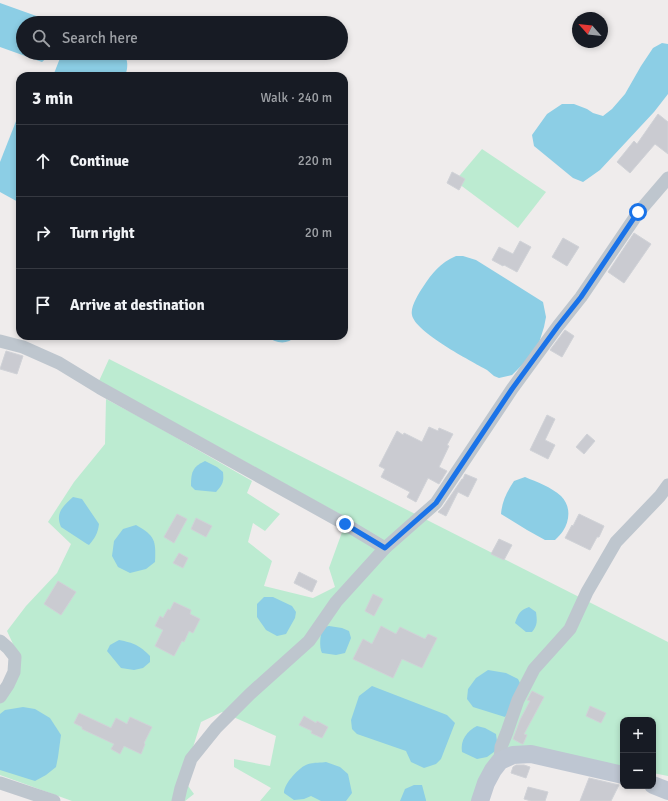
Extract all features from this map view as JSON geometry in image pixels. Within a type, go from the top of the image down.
[{"type":"street","points":[[178,801],[191,759],[216,728],[250,694],[309,641],[336,602],[385,548],[436,503],[512,389],[581,297],[638,212],[668,178]]},
{"type":"street","points":[[0,341],[23,347],[59,363],[100,388],[345,524],[385,548]]},
{"type":"street","points":[[500,761],[501,747],[518,700],[534,669],[570,629],[587,592],[616,542],[660,496],[668,485]]},
{"type":"street","points":[[0,641],[15,657],[14,672],[0,698]]},
{"type":"street","points":[[480,801],[486,783],[493,770],[500,761],[513,755],[531,754],[620,774]]},
{"type":"street","points":[[0,783],[54,801]]},
{"type":"street","points":[[656,786],[668,791]]},
{"type":"green space","points":[[482,149],[546,192],[518,228],[455,181]]},
{"type":"green space","points":[[109,359],[668,642],[668,776],[656,774],[656,717],[620,717],[620,766],[515,749],[473,801],[260,801],[271,788],[234,767],[234,759],[270,766],[276,736],[222,712],[201,722],[183,779],[194,794],[185,801],[72,801],[0,775],[0,701],[20,659],[7,631],[26,606],[57,573],[71,544],[48,522],[74,482],[105,444],[106,399],[252,481],[247,493],[280,514],[265,531],[253,523],[248,542],[272,561],[264,586],[313,598],[335,587],[329,568],[345,524],[354,522],[99,381]]},
{"type":"water","points":[[0,3],[36,16],[16,16],[16,53],[0,47]]},
{"type":"water","points":[[662,43],[668,44],[668,94],[654,112],[600,170],[583,182],[573,178],[534,146],[532,135],[547,114],[562,104],[574,104],[603,116],[612,109],[625,94],[653,48]]},
{"type":"water","points":[[59,60],[126,60],[127,64],[126,72],[55,72]]},
{"type":"water","points":[[16,121],[16,201],[0,192],[0,162]]},
{"type":"water","points":[[456,256],[463,256],[476,260],[543,302],[546,317],[538,346],[512,375],[499,378],[494,376],[487,370],[433,338],[415,322],[412,315],[412,308],[421,290],[441,265]]},
{"type":"water","points":[[274,340],[290,340],[285,342],[277,342]]},
{"type":"water","points":[[205,461],[223,472],[222,483],[216,492],[195,490],[191,486],[193,471],[197,466]]},
{"type":"water","points":[[525,477],[553,490],[561,496],[567,504],[567,522],[563,531],[555,540],[545,540],[501,514],[505,497],[514,481]]},
{"type":"water","points":[[73,497],[82,499],[99,524],[96,535],[89,545],[61,527],[59,522],[61,510]]},
{"type":"water","points":[[136,525],[147,532],[153,539],[155,548],[155,562],[146,569],[130,573],[118,567],[112,556],[114,541],[123,529]]},
{"type":"water","points":[[264,597],[273,597],[292,606],[296,612],[295,618],[286,634],[277,636],[266,630],[257,617],[257,604]]},
{"type":"water","points":[[529,607],[536,612],[537,622],[532,632],[526,632],[515,623],[520,613]]},
{"type":"water","points":[[329,626],[342,628],[349,631],[351,638],[345,653],[336,655],[322,653],[320,644],[321,634],[325,627]]},
{"type":"water","points":[[119,640],[132,643],[143,649],[150,656],[150,662],[143,668],[134,670],[121,668],[107,651],[110,645]]},
{"type":"water","points":[[488,670],[506,673],[518,679],[522,687],[505,717],[473,707],[467,699],[468,689],[476,678]]},
{"type":"water","points":[[372,686],[447,715],[455,723],[441,759],[436,764],[424,768],[411,762],[406,751],[357,734],[352,729],[351,720],[359,696]]},
{"type":"water","points":[[23,707],[35,709],[50,718],[61,735],[56,767],[35,781],[0,770],[0,714],[5,710]]},
{"type":"water","points":[[477,726],[485,728],[496,734],[498,749],[487,757],[477,759],[462,752],[462,744],[465,736],[470,730]]},
{"type":"water","points":[[326,762],[340,767],[348,774],[352,793],[346,801],[321,801],[311,796],[304,799],[294,800],[284,793],[288,782],[301,768],[309,764]]},
{"type":"water","points":[[414,785],[422,785],[426,801],[400,801],[405,789]]},
{"type":"building","points":[[658,114],[668,122],[668,154],[655,144],[630,173],[617,162],[634,141],[637,144]]},
{"type":"building","points":[[452,172],[465,179],[459,190],[447,183]]},
{"type":"building","points":[[634,233],[651,244],[624,283],[608,272]]},
{"type":"building","points":[[563,238],[579,247],[567,266],[552,257]]},
{"type":"building","points":[[520,241],[531,247],[517,272],[492,260],[499,247],[513,254]]},
{"type":"building","points":[[565,330],[574,336],[562,357],[550,350]]},
{"type":"building","points":[[6,351],[23,356],[17,374],[0,369]]},
{"type":"building","points":[[547,415],[555,419],[545,440],[555,445],[548,459],[530,450]]},
{"type":"building","points":[[429,427],[438,431],[439,428],[453,434],[447,445],[449,446],[439,467],[447,471],[439,484],[428,478],[416,502],[407,497],[410,492],[381,477],[385,469],[379,466],[397,431],[403,435],[404,433],[422,442]]},
{"type":"building","points":[[587,434],[595,441],[584,454],[576,447]]},
{"type":"building","points":[[465,474],[477,479],[468,497],[458,492],[446,516],[438,512],[463,479]]},
{"type":"building","points":[[177,514],[187,519],[174,543],[164,537]]},
{"type":"building","points":[[579,514],[604,526],[599,537],[597,537],[590,550],[565,538]]},
{"type":"building","points":[[196,518],[212,526],[206,537],[191,529]]},
{"type":"building","points":[[499,539],[512,545],[504,560],[491,554]]},
{"type":"building","points":[[179,553],[188,558],[183,568],[173,563]]},
{"type":"building","points":[[299,572],[317,581],[312,592],[294,583]]},
{"type":"building","points":[[58,581],[76,592],[61,615],[44,604]]},
{"type":"building","points":[[373,594],[383,599],[374,616],[365,611]]},
{"type":"building","points":[[174,602],[191,610],[190,614],[200,619],[193,633],[189,631],[184,642],[182,641],[174,656],[155,646],[163,630],[155,626],[160,616],[163,618],[168,609],[170,610]]},
{"type":"building","points":[[381,626],[396,634],[400,627],[425,639],[428,634],[437,638],[422,668],[402,659],[393,678],[353,659],[363,639],[372,644]]},
{"type":"building","points":[[532,691],[544,697],[524,734],[527,735],[522,744],[513,739],[520,720],[530,701],[527,700]]},
{"type":"building","points":[[590,706],[606,713],[601,723],[586,716]]},
{"type":"building","points":[[79,713],[111,728],[116,718],[127,724],[130,717],[152,727],[144,743],[145,744],[141,754],[124,746],[120,754],[111,749],[114,744],[82,729],[82,727],[74,723]]},
{"type":"building","points":[[304,716],[316,723],[317,721],[328,727],[322,738],[299,725]]},
{"type":"building","points":[[516,765],[530,767],[526,778],[511,773],[513,767]]},
{"type":"building","points":[[589,778],[619,785],[611,801],[580,801]]},
{"type":"building","points":[[528,787],[548,792],[545,801],[531,801],[524,799]]},
{"type":"route","points":[[345,524],[385,548],[436,503],[512,389],[581,297],[638,212]]}]
